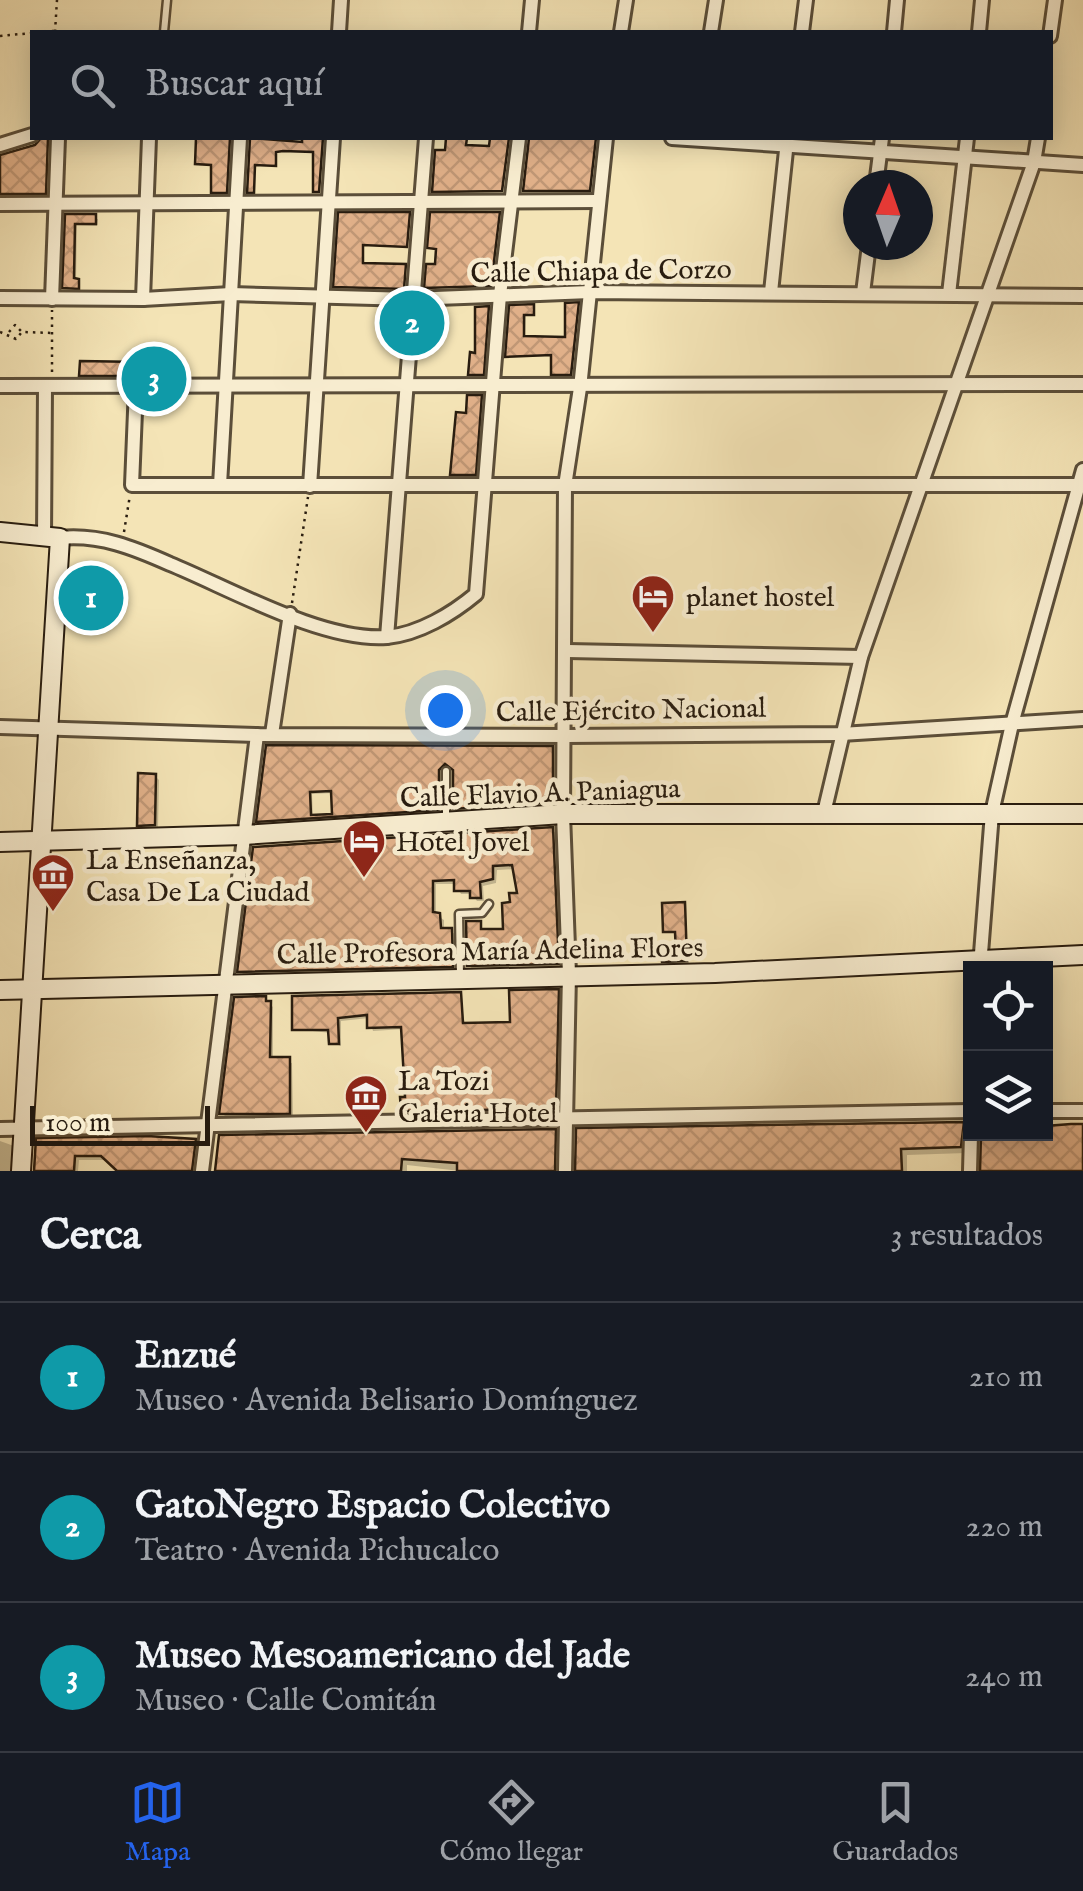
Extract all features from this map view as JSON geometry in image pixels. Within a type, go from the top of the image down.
[{"type":"street","points":[[338,30],[341,0]]},
{"type":"street","points":[[529,30],[532,0]]},
{"type":"street","points":[[622,30],[626,0]]},
{"type":"street","points":[[711,30],[716,0]]},
{"type":"street","points":[[802,30],[806,0]]},
{"type":"street","points":[[894,30],[897,0]]},
{"type":"street","points":[[979,30],[982,0]]},
{"type":"street","points":[[1051,30],[1055,0]]},
{"type":"street","points":[[0,145],[30,135]]},
{"type":"street","points":[[52,299],[58,140]]},
{"type":"street","points":[[143,299],[149,140]]},
{"type":"street","points":[[220,485],[240,140]]},
{"type":"street","points":[[310,486],[333,140]]},
{"type":"street","points":[[387,637],[410,298],[426,140]]},
{"type":"street","points":[[0,532],[52,538],[78,536],[122,543],[326,627],[387,637],[421,628],[476,594],[500,295],[519,140]]},
{"type":"street","points":[[566,1171],[570,974],[563,814],[568,651],[565,486],[580,388],[606,140]]},
{"type":"street","points":[[742,140],[1083,166]]},
{"type":"street","points":[[878,170],[882,140]]},
{"type":"street","points":[[950,294],[967,140]]},
{"type":"street","points":[[824,813],[862,657],[1034,162],[1038,140]]},
{"type":"street","points":[[771,292],[787,141]]},
{"type":"street","points":[[0,204],[420,205],[598,201]]},
{"type":"street","points":[[863,293],[867,260]]},
{"type":"street","name":"Calle Chiapa de Corzo","points":[[0,298],[143,299],[231,294],[410,298],[590,292],[1083,296]]},
{"type":"street","points":[[0,386],[580,388],[1083,384]]},
{"type":"street","points":[[21,1171],[50,727],[52,538],[48,387]]},
{"type":"street","points":[[136,387],[132,485],[565,486],[1082,480],[1012,724],[992,813],[980,961]]},
{"type":"street","points":[[272,734],[290,614]]},
{"type":"street","points":[[568,651],[862,657]]},
{"type":"street","name":"Calle Ejército Nacional","points":[[0,727],[257,735],[841,734],[1083,719]]},
{"type":"street","points":[[202,1171],[257,735]]},
{"type":"street","name":"Calle Flavio A. Paniagua","points":[[0,842],[243,835],[563,814],[1083,814]]},
{"type":"street","name":"Calle Profesora María Adelina Flores","points":[[1011,961],[1083,954]]},
{"type":"street","name":"Calle Profesora María Adelina Flores","points":[[0,990],[963,965]]},
{"type":"street","points":[[0,1129],[963,1110]]},
{"type":"street","points":[[1053,1111],[1083,1111]]},
{"type":"street","points":[[970,1141],[970,1171]]},
{"type":"lane","points":[[164,30],[166,0]]},
{"type":"lane","points":[[446,771],[446,822]]},
{"type":"lane","points":[[460,977],[459,914],[482,914],[490,904]]},
{"type":"path","points":[[54,30],[58,0]]},
{"type":"path","points":[[0,36],[30,33]]},
{"type":"path","points":[[48,387],[54,333],[52,299]]},
{"type":"path","points":[[0,332],[9,332],[15,326],[22,332],[54,333]]},
{"type":"path","points":[[9,332],[16,339],[22,332]]},
{"type":"path","points":[[122,543],[132,485]]},
{"type":"path","points":[[290,614],[310,486]]},
{"type":"building","points":[[39,140],[48,140],[46,194],[0,194],[0,155],[35,145]]},
{"type":"building","points":[[196,140],[230,140],[227,193],[211,193],[211,165],[195,164]]},
{"type":"building","points":[[250,140],[323,140],[319,192],[313,192],[313,152],[283,151],[276,152],[276,166],[255,165],[254,193],[247,193]]},
{"type":"building","points":[[446,140],[489,146],[490,140],[509,140],[502,191],[432,192],[435,150],[445,150]]},
{"type":"building","points":[[529,140],[596,140],[590,191],[523,191]]},
{"type":"building","points":[[338,212],[410,212],[407,247],[363,245],[363,263],[406,264],[404,289],[333,287]]},
{"type":"building","points":[[430,212],[500,212],[491,286],[424,288],[426,264],[435,264],[436,249],[427,248]]},
{"type":"building","points":[[65,214],[96,214],[96,224],[75,224],[74,278],[79,279],[79,289],[62,288]]},
{"type":"building","points":[[579,302],[571,375],[551,375],[551,355],[505,357],[509,305],[534,304],[534,315],[524,315],[524,336],[565,337],[565,303]]},
{"type":"building","points":[[489,306],[484,375],[468,375],[470,352],[475,353],[475,307]]},
{"type":"building","points":[[80,361],[141,362],[140,376],[79,376]]},
{"type":"building","points":[[467,395],[482,395],[476,475],[450,475],[456,412],[466,413]]},
{"type":"building","points":[[266,745],[553,746],[553,802],[453,809],[453,770],[445,764],[439,770],[439,810],[256,822]],"holes":[[[331,791],[332,814],[311,815],[310,792]]]},
{"type":"building","points":[[138,773],[156,774],[155,825],[137,826]]},
{"type":"building","points":[[553,827],[559,964],[467,966],[466,921],[481,921],[481,929],[503,929],[502,903],[510,902],[509,893],[517,893],[512,865],[493,866],[493,879],[480,882],[481,898],[470,898],[470,891],[454,891],[454,880],[433,881],[433,912],[440,913],[441,928],[452,928],[453,967],[237,972],[253,847]]},
{"type":"building","points":[[685,902],[687,961],[662,962],[661,953],[676,953],[675,932],[663,932],[662,903]]},
{"type":"building","points":[[559,989],[556,1109],[401,1111],[400,1097],[405,1097],[401,1027],[367,1028],[367,1015],[338,1018],[339,1044],[329,1044],[328,1030],[292,1030],[292,996],[461,992],[463,1023],[510,1022],[509,990]]},
{"type":"building","points":[[266,996],[266,1001],[271,1001],[270,1057],[290,1057],[290,1114],[219,1114],[234,997]]},
{"type":"building","points":[[963,1122],[961,1147],[901,1149],[902,1171],[575,1171],[576,1128]]},
{"type":"building","points":[[1083,1124],[1083,1171],[980,1171],[981,1141],[1053,1141],[1053,1126]]},
{"type":"building","points":[[556,1129],[555,1171],[457,1171],[457,1163],[402,1159],[401,1171],[215,1171],[219,1135]]},
{"type":"building","points":[[36,1138],[196,1139],[192,1171],[117,1171],[101,1156],[75,1156],[74,1171],[34,1171]]},
{"type":"place","name":"GatoNegro Espacio Colectivo","points":[[412,323]]},
{"type":"place","name":"Museo Mesoamericano del Jade","points":[[154,379]]},
{"type":"place","name":"Enzué","points":[[91,598]]},
{"type":"place","name":"planet hostel","points":[[653,634]]},
{"type":"place","name":"Hotel Jovel","points":[[364,879]]},
{"type":"place","name":"La Enseñanza, Casa De La Ciudad","points":[[53,913]]},
{"type":"place","name":"La Tozi Galeria Hotel","points":[[366,1134]]}]
